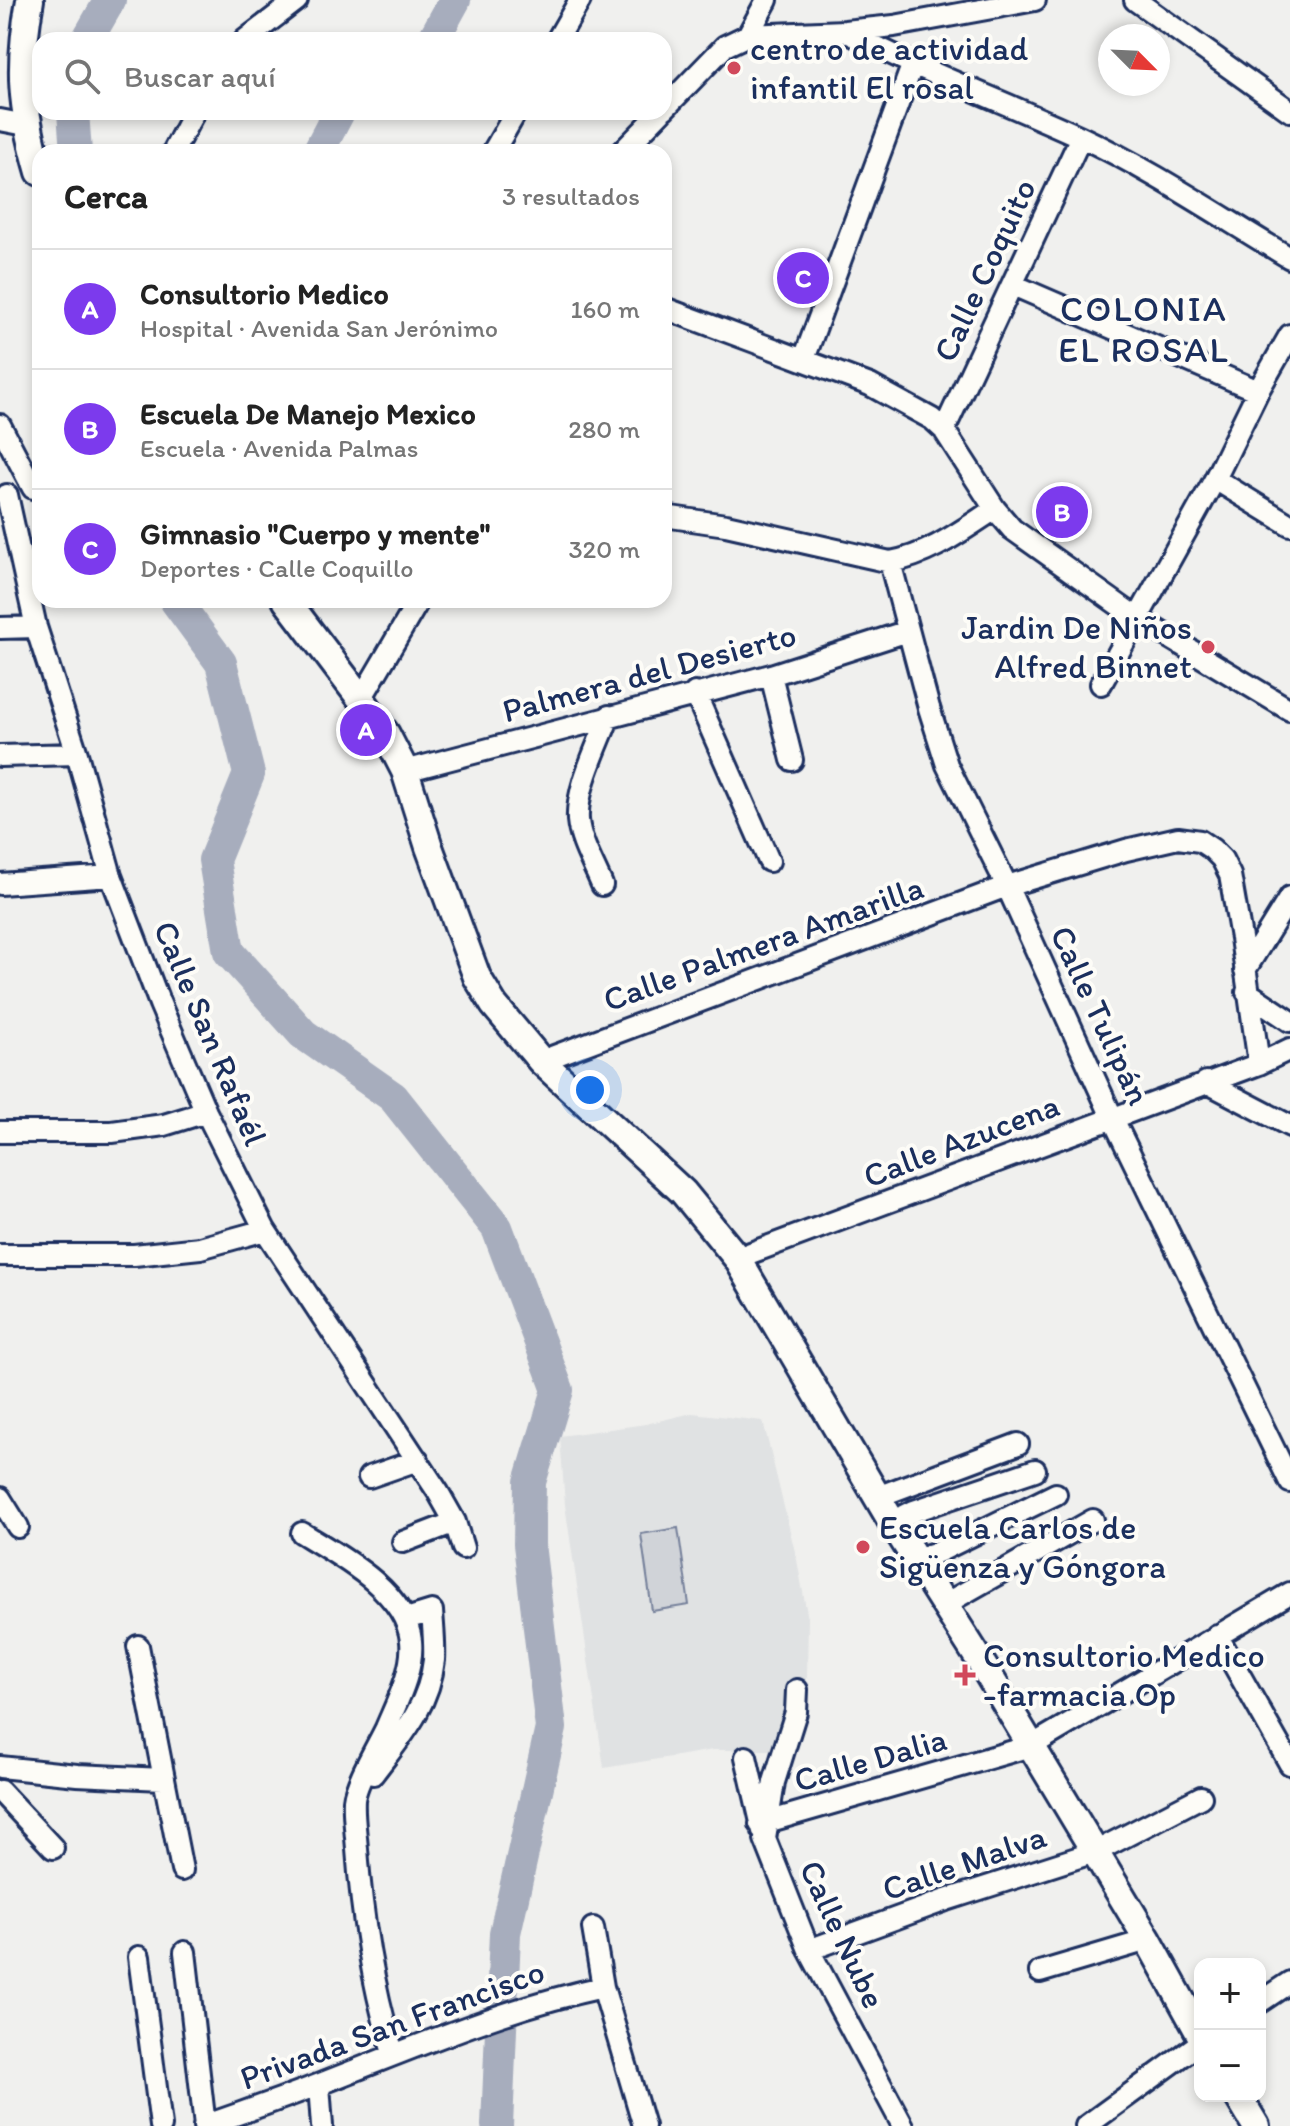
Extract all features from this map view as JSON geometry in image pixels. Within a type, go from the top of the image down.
[{"type":"main road","points":[[30,0],[22,42],[21,76],[26,125],[32,145]]},
{"type":"main road","points":[[292,608],[386,734],[405,771],[429,847],[477,977],[494,1005],[541,1061],[683,1192],[737,1258],[892,1522],[1148,1940],[1198,2030]]},
{"type":"main road","points":[[1242,2102],[1256,2126]]},
{"type":"street","points":[[255,32],[297,0]]},
{"type":"street","points":[[562,32],[580,0]]},
{"type":"street","points":[[748,35],[767,0]]},
{"type":"street","points":[[672,102],[725,46],[748,35],[894,26],[1035,0]]},
{"type":"street","points":[[1135,0],[1290,111]]},
{"type":"street","points":[[845,31],[912,66],[1081,137],[1290,258]]},
{"type":"street","points":[[804,359],[912,66]]},
{"type":"street","points":[[0,120],[26,125]]},
{"type":"street","points":[[177,144],[190,120]]},
{"type":"street","points":[[498,144],[511,120]]},
{"type":"street","points":[[630,144],[654,120]]},
{"type":"street","name":"Calle Coquito","points":[[944,430],[1081,137]]},
{"type":"street","points":[[1013,285],[1258,391]]},
{"type":"street","points":[[672,311],[804,359],[892,396],[932,419],[944,430],[995,509],[1012,529],[1137,618],[1290,710]]},
{"type":"street","points":[[1101,684],[1215,479],[1258,391],[1290,335]]},
{"type":"street","points":[[0,425],[32,480]]},
{"type":"street","points":[[1215,479],[1290,525]]},
{"type":"street","points":[[4,496],[32,488]]},
{"type":"street","name":"Calle San Rafaél","points":[[4,496],[36,627],[77,754],[111,876],[206,1112],[265,1230],[418,1460],[455,1522],[463,1548]]},
{"type":"street","points":[[672,517],[726,525],[890,562],[912,558],[935,548],[995,509]]},
{"type":"street","name":"Calle Tulipán","points":[[890,562],[947,765],[1007,886],[1112,1117],[1290,1482]]},
{"type":"street","points":[[361,699],[414,608]]},
{"type":"street","points":[[0,628],[36,627]]},
{"type":"street","name":"Palmera del Desierto","points":[[405,771],[771,675],[908,631]]},
{"type":"street","points":[[771,675],[792,760]]},
{"type":"street","points":[[695,693],[769,861]]},
{"type":"street","points":[[602,885],[580,832],[578,819],[586,777],[609,716]]},
{"type":"street","points":[[0,756],[77,754]]},
{"type":"street","name":"Calle Palmera Amarilla","points":[[541,1061],[1007,886],[1126,850],[1178,838],[1200,841],[1222,859],[1230,875],[1245,970]]},
{"type":"street","points":[[0,884],[111,876]]},
{"type":"street","points":[[1259,1064],[1245,970],[1290,897]]},
{"type":"street","points":[[1247,992],[1290,1021]]},
{"type":"street","name":"Calle Azucena","points":[[737,1258],[1259,1064],[1290,1049]]},
{"type":"street","points":[[1206,1082],[1290,1126]]},
{"type":"street","points":[[0,1132],[112,1132],[164,1125],[206,1112]]},
{"type":"street","points":[[0,1255],[160,1252],[200,1248],[265,1230]]},
{"type":"street","points":[[877,1497],[1018,1444]]},
{"type":"street","points":[[369,1477],[418,1460]]},
{"type":"street","points":[[892,1522],[914,1511],[1035,1470]]},
{"type":"street","points":[[916,1559],[938,1552],[1056,1494]]},
{"type":"street","points":[[0,1498],[18,1527]]},
{"type":"street","points":[[945,1604],[1093,1520]]},
{"type":"street","points":[[403,1542],[455,1522]]},
{"type":"street","points":[[302,1533],[354,1565],[392,1600],[406,1619],[411,1642],[409,1667],[354,1798],[367,1944],[393,2053]]},
{"type":"street","name":"Calle Dalia","points":[[764,1828],[1031,1746],[1290,1593]]},
{"type":"street","points":[[1217,1635],[1290,1764]]},
{"type":"street","points":[[138,1646],[182,1870]]},
{"type":"street","points":[[764,1828],[779,1760],[793,1727],[797,1690]]},
{"type":"street","name":"Calle Nube","points":[[746,1757],[764,1828],[809,1950],[903,2126]]},
{"type":"street","points":[[0,1767],[163,1779]]},
{"type":"street","points":[[0,1791],[53,1848]]},
{"type":"street","name":"Calle Malva","points":[[809,1950],[946,1900],[1095,1852],[1201,1797]]},
{"type":"street","points":[[593,1928],[603,1987],[644,2126]]},
{"type":"street","points":[[1040,1972],[1148,1940]]},
{"type":"street","points":[[185,1952],[205,2126]]},
{"type":"street","points":[[139,1957],[161,2126]]},
{"type":"street","points":[[1266,1998],[1290,1982]]},
{"type":"street","name":"Privada San Francisco","points":[[205,2126],[457,2030],[557,1997],[603,1987]]},
{"type":"street","points":[[1086,2126],[1194,2047]]},
{"type":"street","points":[[319,2085],[322,2126]]},
{"type":"shaded area","points":[[692,1413],[763,1421],[808,1619],[807,1677],[801,1717],[784,1750],[713,1750],[604,1768],[565,1505],[560,1436],[646,1424]]},
{"type":"shaded area","points":[[678,1528],[689,1605],[652,1611],[641,1534]]},
{"type":"waterway","points":[[92,32],[110,0]]},
{"type":"waterway","points":[[437,32],[455,0]]},
{"type":"waterway","points":[[74,120],[75,144]]},
{"type":"waterway","points":[[322,144],[335,120]]},
{"type":"waterway","points":[[181,608],[221,663],[249,774],[214,860],[229,952],[303,1034],[393,1097],[497,1228],[558,1390],[530,1482],[529,1544],[551,1728],[505,1933],[497,2126]]},
{"type":"place","name":"centro de actividad infantil El rosal","points":[[734,68]]},
{"type":"place","name":"Gimnasio \"Cuerpo y mente\"","points":[[803,278]]},
{"type":"place","name":"Escuela De Manejo Mexico","points":[[1062,512]]},
{"type":"place","name":"Jardin De Niños Alfred Binnet","points":[[1208,647]]},
{"type":"place","name":"Consultorio Medico","points":[[366,730]]},
{"type":"place","name":"Escuela Carlos de Sigüenza y Góngora","points":[[863,1547]]},
{"type":"place","name":"Consultorio Medico -farmacia Op","points":[[965,1675]]},
{"type":"district","name":"COLONIA EL ROSAL","points":[[1144,328]]}]
